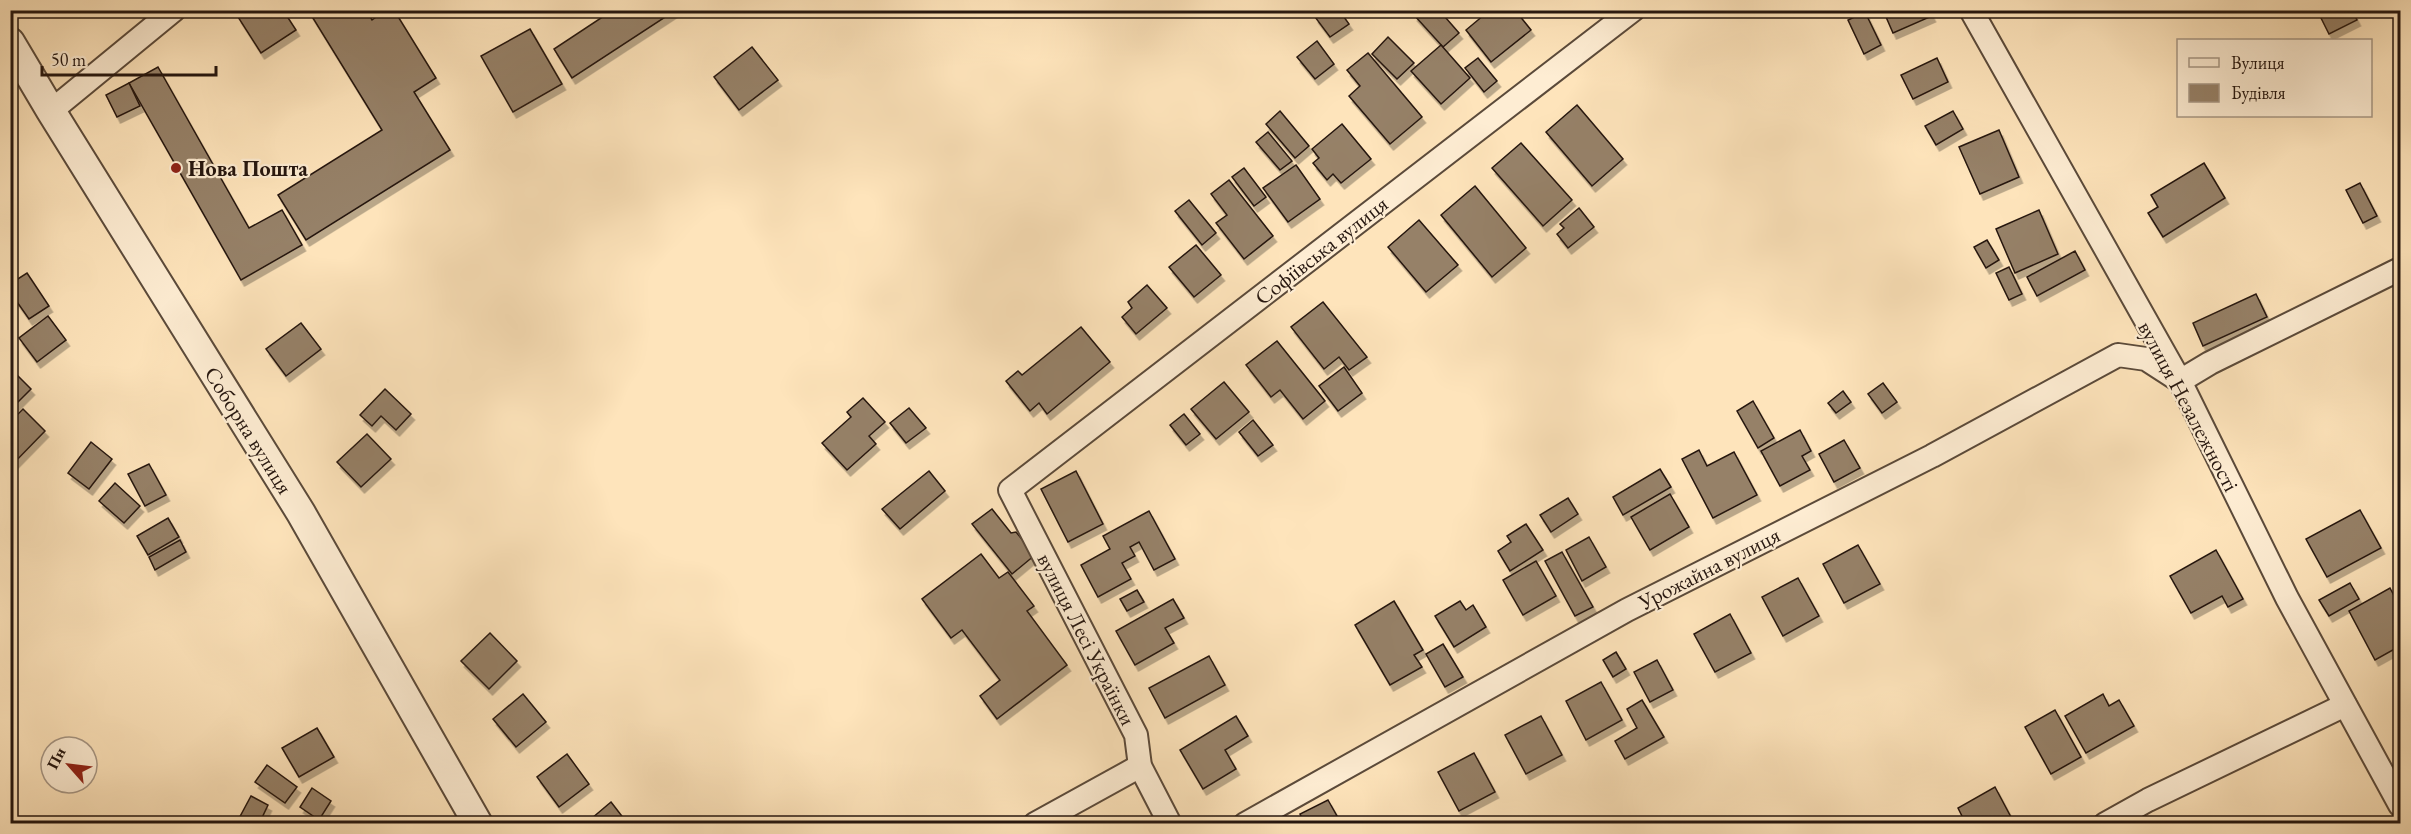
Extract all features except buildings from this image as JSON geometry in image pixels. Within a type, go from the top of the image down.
[{"type":"street","points":[[51,111],[174,10]]},
{"type":"street","name":"Софіївська вулиця","points":[[1010,490],[1633,10]]},
{"type":"street","name":"вулиця Незалежності","points":[[1971,10],[2180,381],[2288,598],[2400,805]]},
{"type":"street","name":"Соборна вулиця","points":[[10,42],[301,513],[478,824]]},
{"type":"street","points":[[2180,381],[2220,358],[2400,269]]},
{"type":"street","name":"Урожайна вулиця","points":[[1245,824],[1627,609],[1932,456],[2118,355],[2146,359],[2180,381]]},
{"type":"street","name":"вулиця Лесі Українки","points":[[1010,490],[1136,735],[1140,766],[1170,824]]},
{"type":"street","points":[[2105,824],[2148,800],[2345,705]]},
{"type":"street","points":[[1035,824],[1140,766]]},
{"type":"place","name":"Нова Пошта","points":[[176,168]]}]
